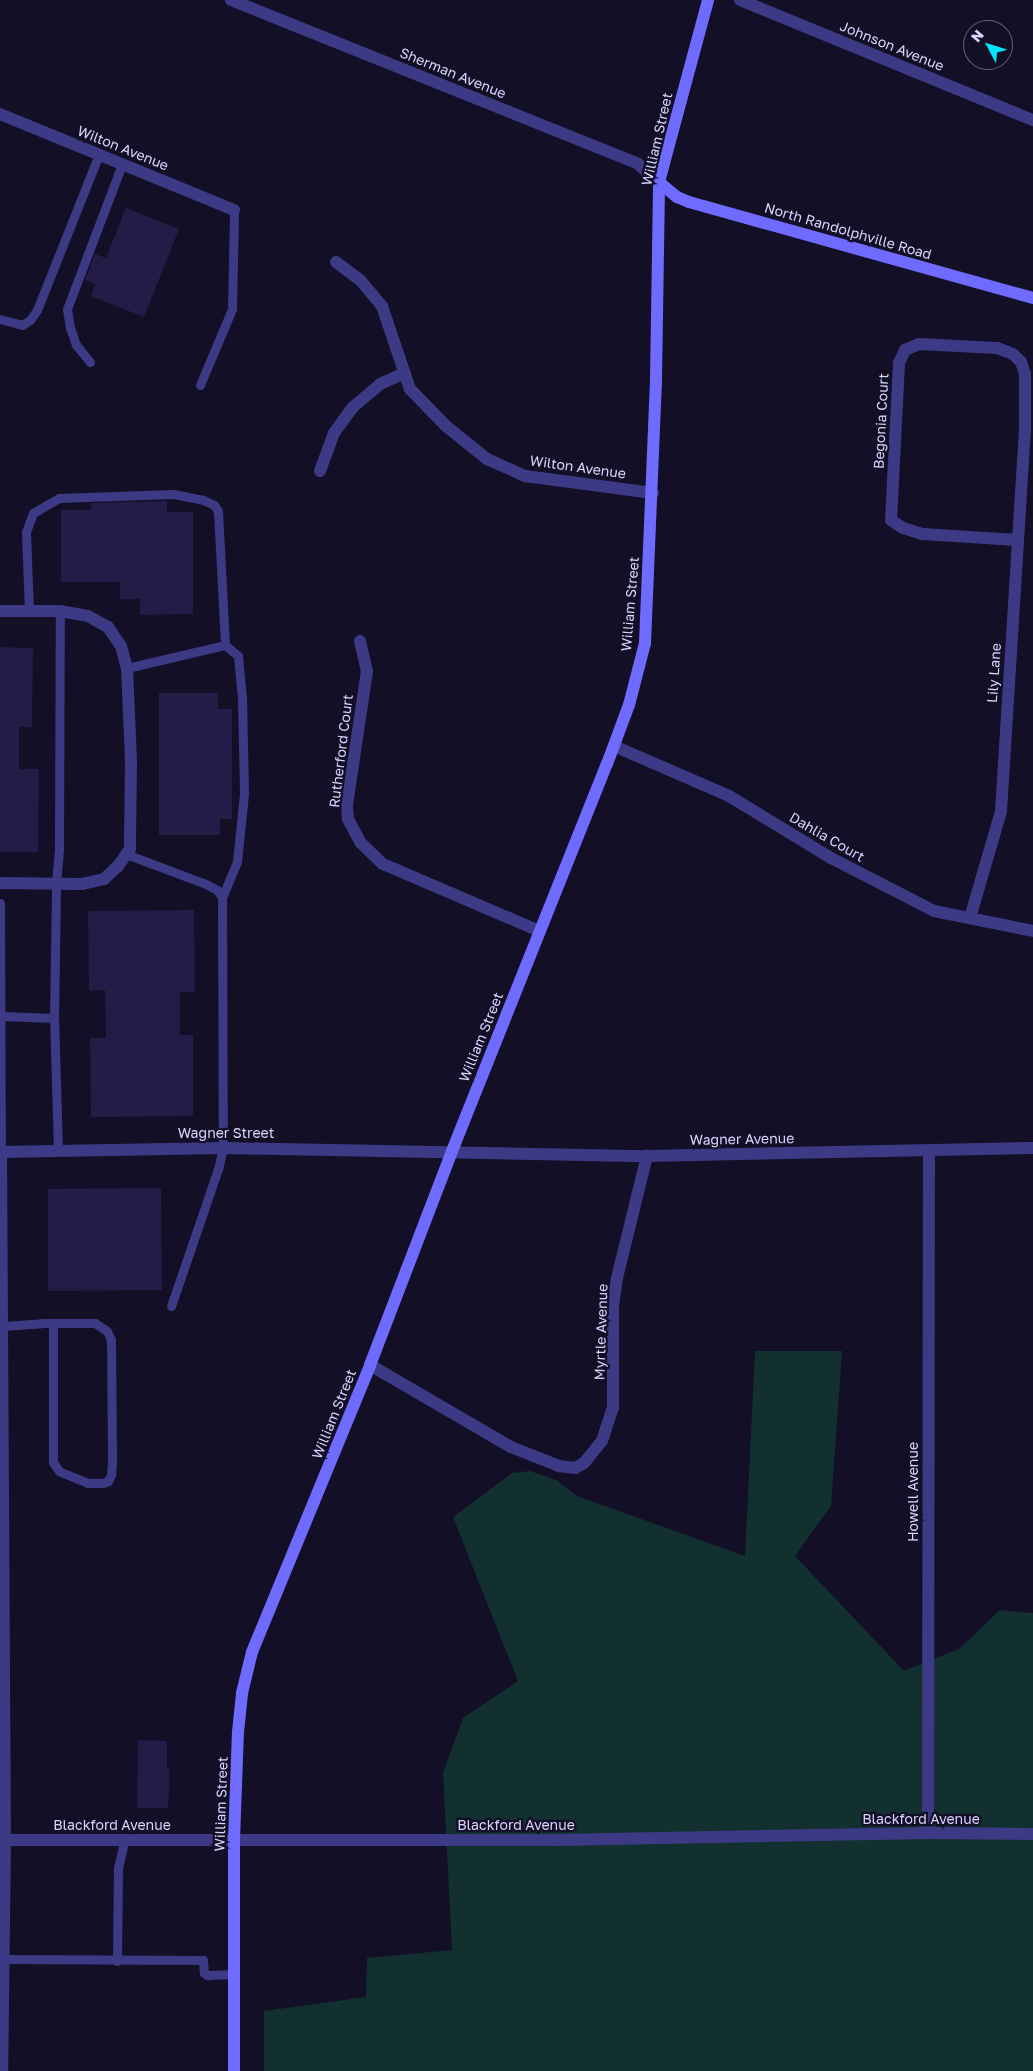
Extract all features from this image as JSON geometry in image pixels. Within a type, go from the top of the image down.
[{"type":"main road","name":"William Street","points":[[234,2071],[234,1840],[238,1732],[242,1693],[252,1652],[370,1365],[452,1151],[614,746],[629,705],[645,644],[652,493],[659,182],[708,0]]},
{"type":"main road","name":"North Randolphville Road","points":[[659,182],[677,197],[689,202],[1033,298]]},
{"type":"street","name":"Sherman Avenue","points":[[232,0],[638,164],[659,182]]},
{"type":"street","name":"Johnson Avenue","points":[[740,0],[1033,120]]},
{"type":"street","name":"Wilton Avenue","points":[[0,114],[234,210]]},
{"type":"street","name":"Wilton Avenue","points":[[336,262],[361,281],[382,306],[410,389],[446,426],[487,459],[525,476],[652,493]]},
{"type":"street","name":"Begonia Court","points":[[1018,540],[923,534],[903,528],[891,520],[899,363],[905,350],[919,344],[997,348],[1013,354],[1021,362],[1025,374],[1029,427]]},
{"type":"street","points":[[320,471],[334,433],[353,407],[380,384],[405,373]]},
{"type":"street","name":"Lily Lane","points":[[970,918],[1001,811],[1018,540],[1029,427]]},
{"type":"street","points":[[0,611],[60,611],[88,616],[108,628],[121,646],[127,668],[131,761],[130,849],[104,879],[83,884],[0,883]]},
{"type":"street","name":"Rutherford Court","points":[[360,641],[367,671],[347,805],[348,819],[360,843],[383,864],[539,931]]},
{"type":"street","name":"Dahlia Court","points":[[614,746],[729,796],[831,858],[934,911],[1033,931]]},
{"type":"street","name":"Wagner Street","points":[[1,1152],[223,1148],[452,1151]]},
{"type":"street","name":"Wagner Avenue","points":[[452,1151],[647,1156],[1033,1148]]},
{"type":"street","name":"Howell Avenue","points":[[928,1833],[929,1151]]},
{"type":"street","points":[[1,1152],[3,1326],[1,1418],[2,2071]]},
{"type":"street","name":"Myrtle Avenue","points":[[370,1365],[511,1447],[546,1462],[575,1468],[584,1463],[602,1441],[613,1408],[614,1306],[617,1278],[647,1156]]},
{"type":"street","name":"Blackford Avenue","points":[[2,1840],[559,1840],[928,1833],[1033,1834]]},
{"type":"lane","points":[[0,318],[22,325],[30,320],[37,310],[98,154]]},
{"type":"lane","points":[[90,362],[76,344],[70,328],[67,309],[122,164]]},
{"type":"lane","points":[[200,385],[232,309],[234,210]]},
{"type":"lane","points":[[29,611],[26,532],[32,513],[59,498],[173,494],[203,500],[214,505],[218,511],[225,645],[238,656],[242,698],[244,794],[237,862],[222,897],[223,1148],[219,1166],[171,1306]]},
{"type":"lane","points":[[58,1150],[54,1018],[56,884],[59,848],[60,611]]},
{"type":"lane","points":[[127,668],[225,645]]},
{"type":"lane","points":[[126,854],[206,884],[217,890],[222,897]]},
{"type":"lane","points":[[0,903],[2,1016],[1,1152]]},
{"type":"lane","points":[[2,1016],[54,1018]]},
{"type":"lane","points":[[3,1326],[79,1322],[95,1323],[102,1326],[111,1340],[111,1475],[108,1481],[103,1483],[88,1483],[60,1471],[53,1462],[53,1324]]},
{"type":"lane","points":[[117,1960],[118,1868],[124,1841]]},
{"type":"lane","points":[[3,1959],[203,1960],[204,1973],[207,1975],[234,1974]]},
{"type":"green space","points":[[755,1351],[842,1351],[831,1506],[795,1556],[904,1671],[959,1649],[1000,1610],[1033,1613],[1033,2071],[264,2071],[264,2011],[366,1997],[367,1958],[452,1950],[443,1773],[463,1718],[518,1681],[453,1517],[512,1473],[530,1471],[556,1480],[577,1496],[745,1556]]},
{"type":"building","points":[[126,208],[179,229],[144,317],[91,296],[95,284],[85,280],[95,254],[106,258]]},
{"type":"building","points":[[167,501],[167,512],[193,512],[193,614],[140,615],[140,599],[120,599],[120,582],[61,582],[61,510],[91,510],[91,503]]},
{"type":"building","points":[[0,647],[33,648],[32,727],[19,727],[19,769],[39,769],[38,852],[0,852]]},
{"type":"building","points":[[159,693],[218,693],[218,709],[232,709],[232,819],[220,819],[220,835],[159,835]]},
{"type":"building","points":[[194,910],[195,992],[180,992],[180,1035],[193,1035],[193,1116],[91,1117],[90,1038],[106,1038],[105,990],[89,991],[88,911]]},
{"type":"building","points":[[161,1188],[162,1290],[48,1291],[48,1189]]},
{"type":"building","points":[[138,1740],[167,1741],[167,1769],[170,1769],[168,1808],[137,1808]]}]
